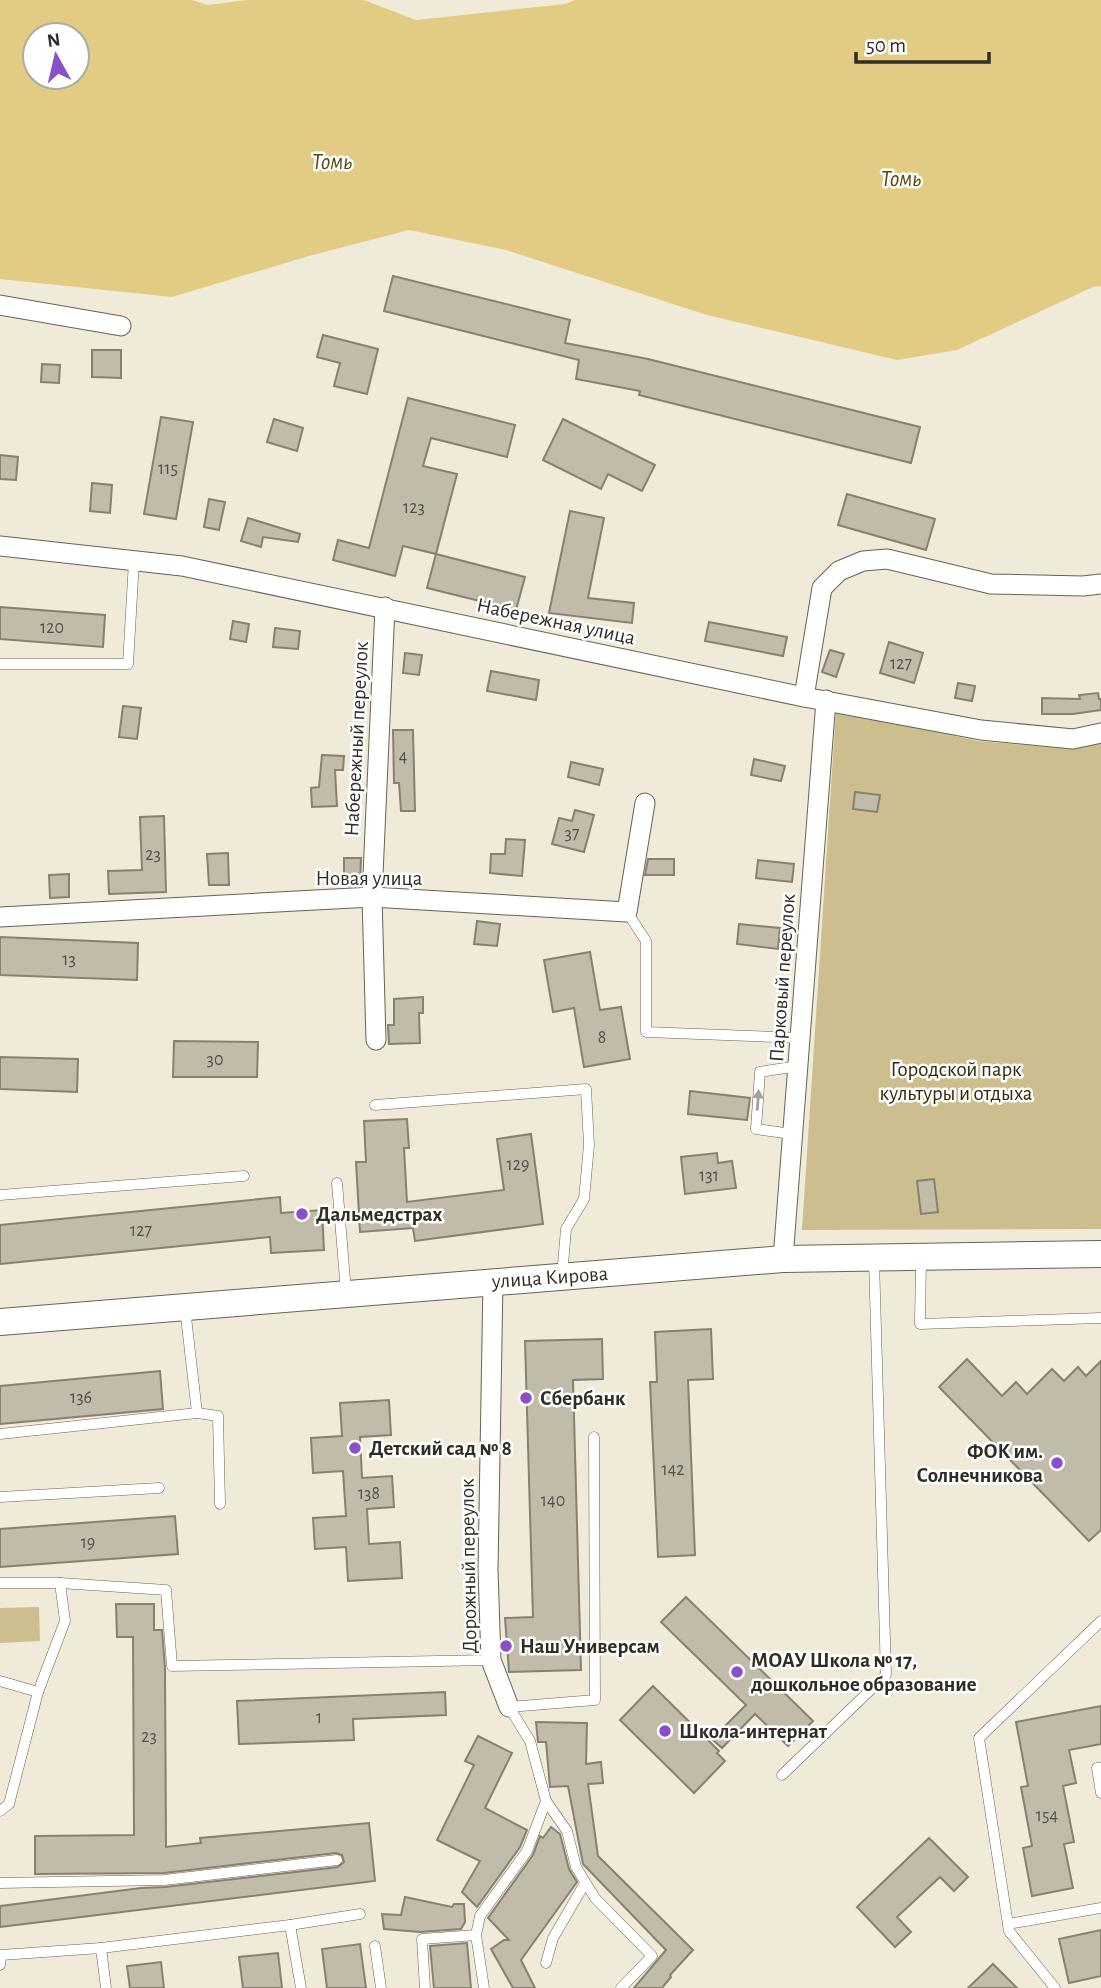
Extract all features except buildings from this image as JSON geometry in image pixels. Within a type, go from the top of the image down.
[{"type":"main road","name":"улица Кирова","points":[[0,1322],[783,1259],[1101,1254]]},
{"type":"street","points":[[0,305],[121,326]]},
{"type":"street","name":"Набережная улица","points":[[0,545],[182,566],[804,697],[981,730],[1073,738],[1101,733]]},
{"type":"street","points":[[804,697],[822,588],[839,570],[863,561],[887,559],[991,584],[1101,584]]},
{"type":"street","name":"Набережный переулок","points":[[376,1040],[372,897],[385,607]]},
{"type":"street","name":"Парковый переулок","points":[[783,1259],[826,701]]},
{"type":"street","points":[[627,912],[645,803]]},
{"type":"street","name":"Новая улица","points":[[0,917],[372,897],[627,912]]},
{"type":"street","name":"Дорожный переулок","points":[[493,1282],[488,1570],[491,1660],[509,1707]]},
{"type":"lane","points":[[0,664],[128,664],[134,561]]},
{"type":"lane","points":[[627,912],[646,941],[646,1032],[800,1038]]},
{"type":"lane","points":[[793,1134],[756,1129],[760,1072],[798,1066]]},
{"type":"lane","points":[[375,1105],[586,1089],[589,1144],[584,1199],[566,1229],[562,1276]]},
{"type":"lane","points":[[0,1195],[244,1176]]},
{"type":"lane","points":[[337,1183],[346,1293]]},
{"type":"lane","points":[[921,1257],[920,1324],[1101,1318]]},
{"type":"lane","points":[[782,1774],[886,1675],[874,1258]]},
{"type":"lane","points":[[185,1307],[197,1413]]},
{"type":"lane","points":[[0,1434],[197,1413],[218,1416],[220,1504]]},
{"type":"lane","points":[[509,1707],[596,1700],[594,1437]]},
{"type":"lane","points":[[0,1497],[159,1488]]},
{"type":"lane","points":[[0,1583],[60,1583],[166,1590],[172,1666],[491,1660]]},
{"type":"lane","points":[[0,1811],[9,1804],[38,1692],[65,1621],[60,1583]]},
{"type":"lane","points":[[1055,1988],[1009,1931],[979,1738],[1101,1621]]},
{"type":"lane","points":[[0,1681],[38,1692]]},
{"type":"lane","name":"Дорожный переулок","points":[[509,1707],[530,1741],[545,1801]]},
{"type":"lane","points":[[1101,1768],[1097,1768],[1101,1793]]},
{"type":"lane","points":[[545,1801],[568,1830],[576,1867],[595,1898],[652,1956],[621,1988]]},
{"type":"lane","points":[[484,1988],[476,1935],[480,1916],[527,1851],[545,1801]]},
{"type":"lane","points":[[0,1883],[164,1880],[337,1860]]},
{"type":"lane","points":[[546,1963],[553,1938],[585,1883]]},
{"type":"lane","points":[[1008,1924],[1101,1908]]},
{"type":"lane","points":[[0,1965],[1,1955],[101,1948],[360,1914]]},
{"type":"lane","points":[[290,1925],[301,1988]]},
{"type":"lane","points":[[425,1988],[422,1939],[476,1935]]},
{"type":"lane","points":[[375,1945],[381,1988]]},
{"type":"lane","points":[[101,1948],[106,1988]]},
{"type":"green space","name":"Городской парк культуры и отдыха","points":[[836,710],[978,741],[1072,749],[1101,743],[1101,1229],[802,1230]]},
{"type":"green space","points":[[39,1607],[40,1641],[0,1643],[0,1608]]},
{"type":"water","name":"Томь","points":[[0,0],[192,0],[208,5],[247,0],[364,0],[416,20],[565,4],[575,0],[1101,0],[1101,286],[1093,287],[957,350],[897,360],[707,315],[506,250],[409,230],[309,256],[172,297],[0,279]]},
{"type":"place","name":"Дальмедстрах","points":[[302,1214]]},
{"type":"place","name":"Сбербанк","points":[[526,1398]]},
{"type":"place","name":"Детский сад № 8","points":[[355,1448]]},
{"type":"place","name":"ФОК им. Солнечникова","points":[[1057,1463]]},
{"type":"place","name":"Наш Универсам","points":[[506,1646]]},
{"type":"place","name":"МОАУ Школа № 17, дошкольное образование","points":[[737,1672]]},
{"type":"place","name":"Школа-интернат","points":[[665,1731]]}]
